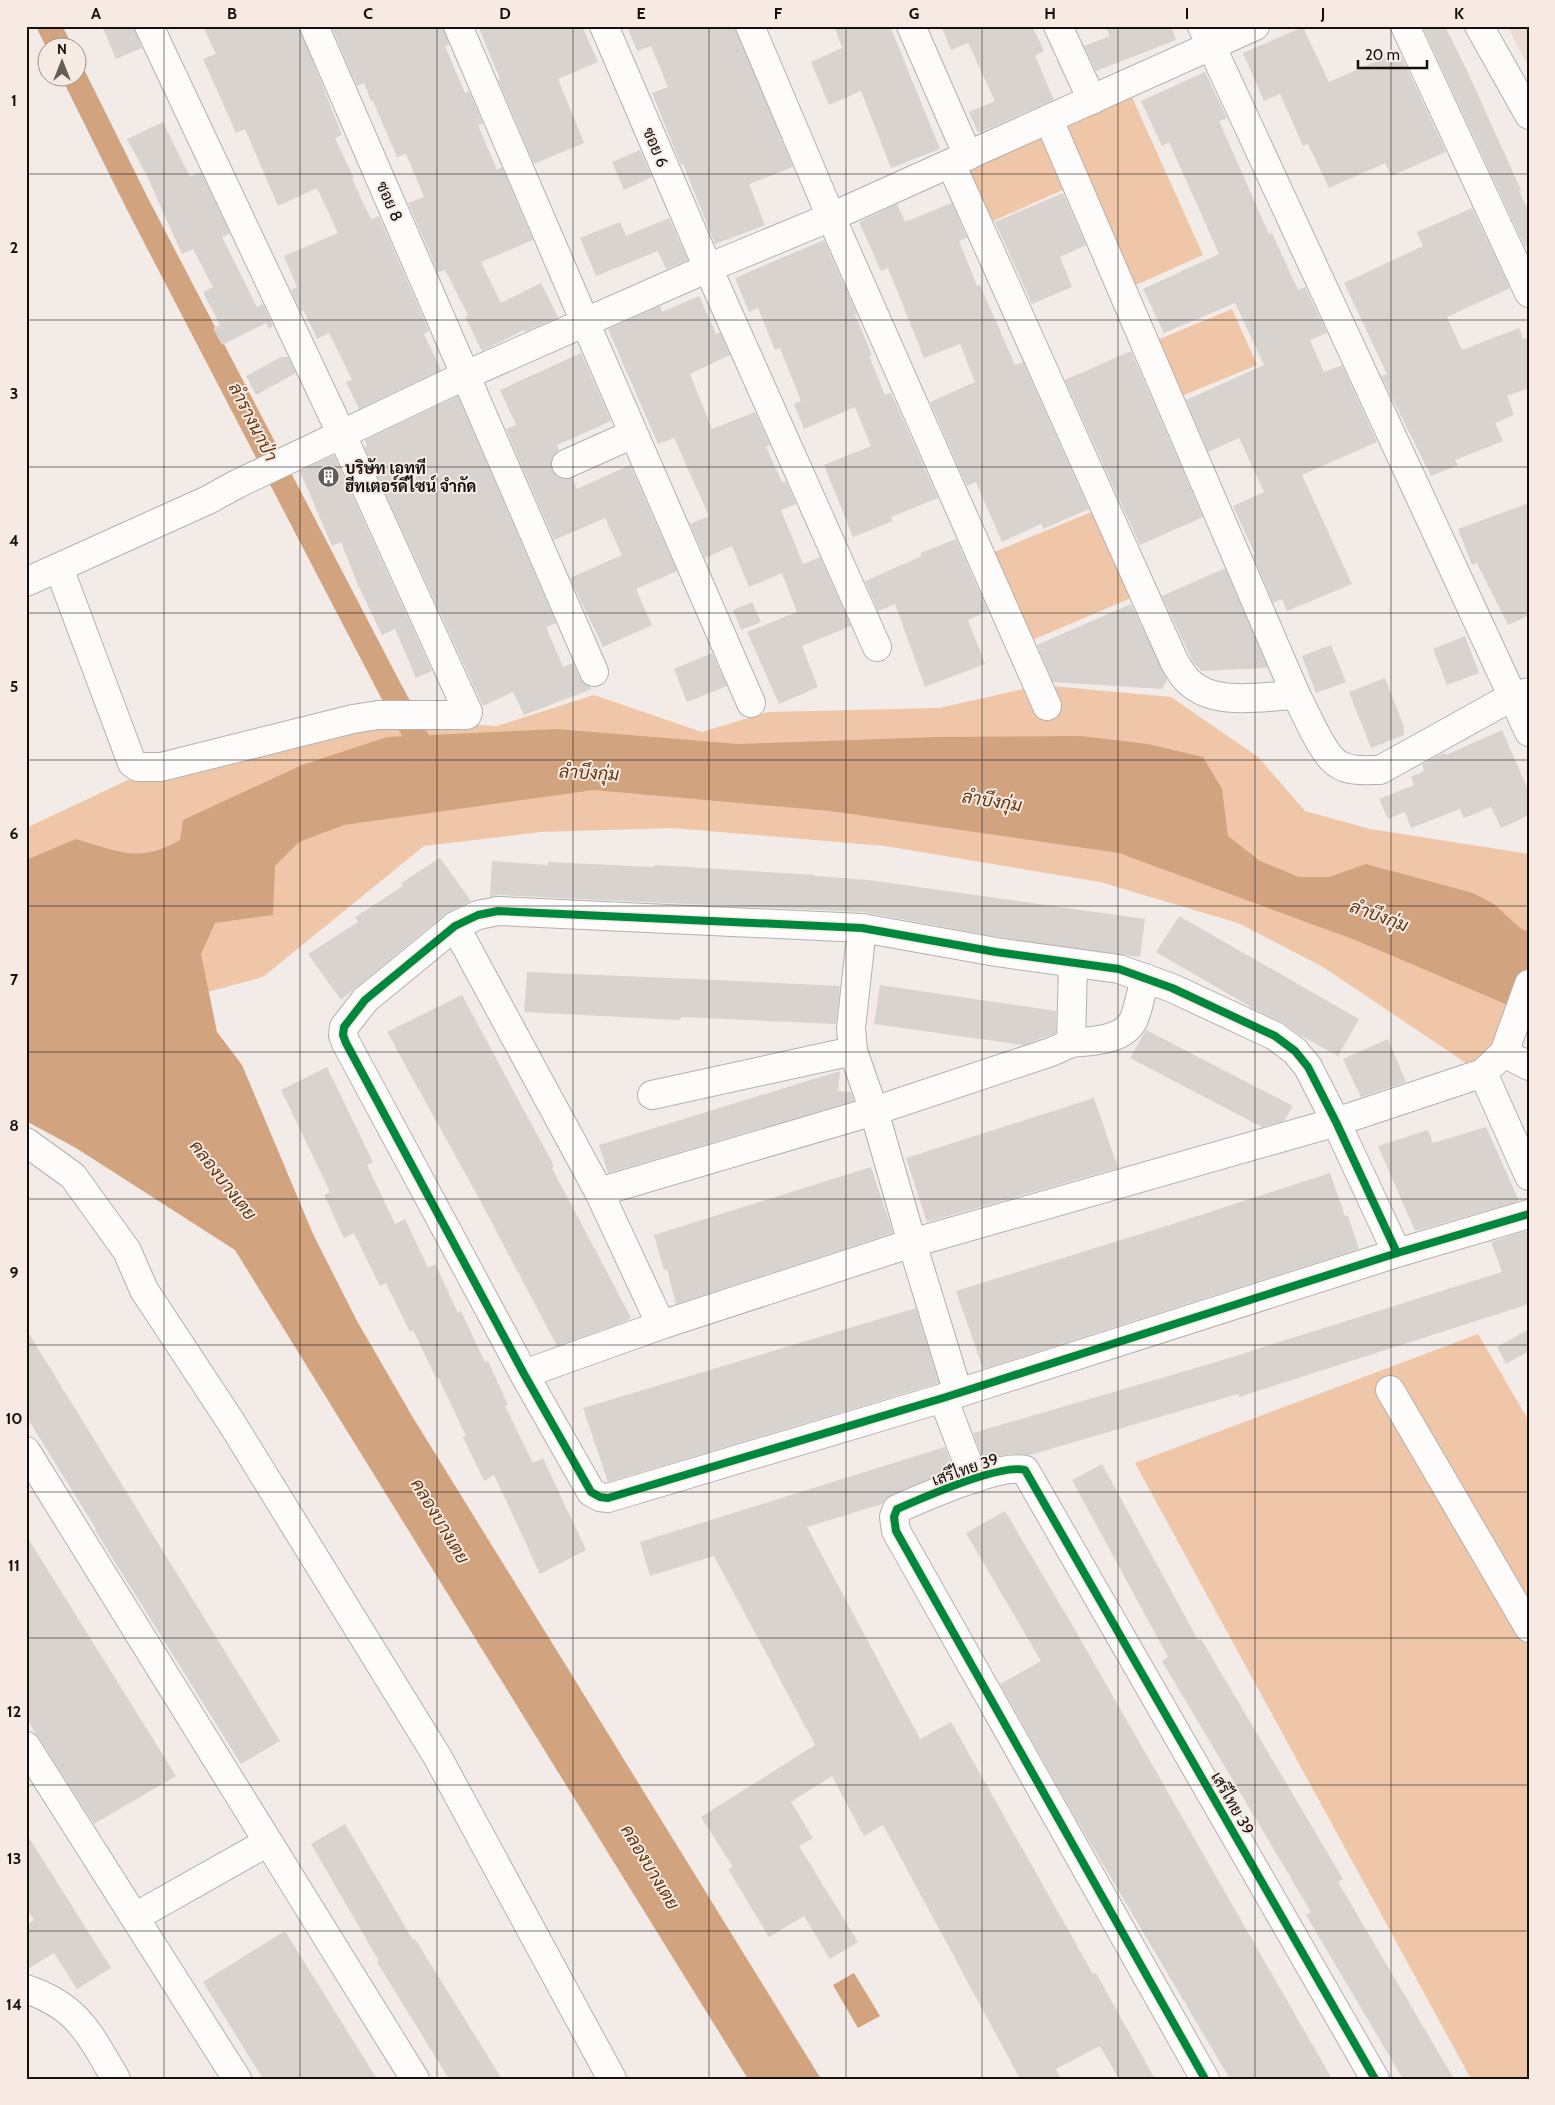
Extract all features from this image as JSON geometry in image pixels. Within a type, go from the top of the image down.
[{"type":"street","points":[[59,568],[132,763],[138,767],[161,767],[353,719],[394,715],[464,716],[468,712],[340,433],[149,26]]},
{"type":"street","name":"ซอย 8","points":[[314,26],[594,672]]},
{"type":"street","points":[[458,26],[752,703]]},
{"type":"street","name":"ซอย 6","points":[[604,26],[708,268],[876,648]]},
{"type":"street","points":[[750,26],[831,218],[1047,706]]},
{"type":"street","points":[[911,26],[960,160],[1175,663],[1188,681],[1199,690],[1213,695],[1233,698],[1296,695]]},
{"type":"street","points":[[1058,26],[1092,100]]},
{"type":"street","points":[[26,582],[208,500],[340,433],[466,375],[708,268],[831,218],[1049,120],[1092,100],[1207,37],[1255,26]]},
{"type":"street","points":[[1405,26],[1529,293]]},
{"type":"street","points":[[1479,26],[1529,115]]},
{"type":"street","points":[[1207,37],[1521,694],[1529,732]]},
{"type":"street","points":[[1049,120],[1296,695],[1328,758],[1338,765],[1357,770],[1380,770],[1521,694]]},
{"type":"street","points":[[566,464],[634,434]]},
{"type":"street","points":[[1397,1253],[1336,1122],[1308,1068],[1294,1051],[1275,1036],[1172,988],[1119,969],[996,952],[862,928],[498,911],[478,915],[455,926],[365,1000],[346,1022],[343,1035],[346,1044],[524,1374],[591,1492],[600,1497],[608,1498],[951,1396],[1397,1253],[1529,1214]]},
{"type":"street","points":[[455,926],[599,1192],[661,1324]]},
{"type":"street","points":[[862,928],[851,1028],[854,1051],[874,1111],[912,1243],[974,1479]]},
{"type":"street","points":[[1071,1044],[1073,964]]},
{"type":"street","points":[[599,1192],[874,1111],[1071,1044],[1117,1035],[1133,1021],[1145,978]]},
{"type":"street","points":[[524,1374],[661,1324],[912,1243],[1336,1122],[1483,1073],[1504,1053],[1529,984]]},
{"type":"street","points":[[652,1094],[854,1051]]},
{"type":"street","points":[[1504,1053],[1529,1066]]},
{"type":"street","points":[[1483,1073],[1529,1176]]},
{"type":"street","points":[[26,1142],[73,1176],[127,1251],[144,1290],[231,1422],[437,1756],[612,2079]]},
{"type":"street","points":[[1390,1390],[1529,1628]]},
{"type":"street","points":[[26,1450],[414,2079]]},
{"type":"street","name":"เสรีไทย 39","points":[[1205,2079],[896,1531],[894,1517],[897,1509],[974,1479],[1010,1468],[1025,1470],[1375,2079]]},
{"type":"street","points":[[26,1746],[237,2079]]},
{"type":"street","points":[[135,1918],[268,1842]]},
{"type":"street","points":[[26,1989],[42,1994],[59,2004],[81,2022],[116,2079]]},
{"type":"shaded area","points":[[1507,26],[1529,26],[1529,67]]},
{"type":"shaded area","points":[[1131,95],[1203,255],[1129,288],[1057,127]]},
{"type":"shaded area","points":[[1044,125],[1072,186],[984,225],[956,164]]},
{"type":"shaded area","points":[[1232,309],[1257,365],[1179,397],[1155,341]]},
{"type":"shaded area","points":[[1101,508],[1138,595],[1030,641],[992,553]]},
{"type":"shaded area","points":[[1041,685],[1171,697],[1258,757],[1305,811],[1370,829],[1529,854],[1529,967],[1497,1048],[1472,1067],[1323,967],[1238,923],[1100,882],[885,846],[673,828],[541,832],[424,846],[263,977],[144,1009],[26,1000],[26,828],[128,780],[367,718],[497,726],[594,695],[702,732],[768,712],[939,708]]},
{"type":"shaded area","points":[[1478,1334],[1529,1421],[1529,2079],[1471,2079],[1135,1463]]},
{"type":"water","points":[[557,729],[738,744],[936,737],[1081,736],[1148,744],[1203,757],[1222,789],[1228,836],[1260,861],[1299,877],[1329,877],[1366,864],[1473,893],[1494,904],[1520,928],[1529,932],[1529,1014],[1355,940],[1119,853],[830,811],[594,790],[344,825],[299,842],[275,866],[273,915],[215,923],[201,954],[217,1032],[242,1065],[313,1234],[357,1321],[412,1416],[821,2079],[748,2079],[235,1250],[76,1148],[26,1121],[26,860],[76,839],[128,853],[152,852],[180,840],[183,820],[302,765],[387,737]]},
{"type":"water","points":[[854,1973],[880,2016],[858,2028],[833,1985]]},
{"type":"building","points":[[102,26],[134,26],[142,48],[116,59]]},
{"type":"building","points":[[203,26],[299,26],[342,135],[335,138],[371,219],[379,216],[429,331],[424,334],[441,370],[359,409],[346,382],[352,380],[329,333],[317,339],[304,311],[301,312],[291,290],[297,287],[284,256],[338,233],[317,188],[278,206],[245,129],[236,133],[203,59],[216,54]]},
{"type":"building","points":[[331,26],[443,26],[449,44],[445,46],[465,93],[469,91],[483,124],[478,125],[497,170],[502,167],[533,240],[481,262],[501,303],[541,283],[558,317],[525,332],[524,330],[482,351],[465,317],[468,315],[445,270],[438,272],[408,203],[424,197],[406,154],[397,157],[364,83],[357,86]]},
{"type":"building","points":[[478,26],[582,26],[598,62],[558,79],[584,143],[534,164],[498,80],[500,79]]},
{"type":"building","points":[[627,26],[735,26],[793,167],[749,184],[765,225],[715,244],[652,93],[668,87],[651,46],[637,51]]},
{"type":"building","points":[[834,26],[890,26],[940,149],[891,168],[861,91],[829,105],[811,62],[842,48]]},
{"type":"building","points":[[941,26],[1032,26],[1044,51],[1035,56],[1054,100],[978,133],[969,112],[995,101],[968,43],[951,50]]},
{"type":"building","points":[[1105,26],[1171,26],[1176,40],[1096,71],[1084,46],[1110,36]]},
{"type":"building","points":[[1422,26],[1445,26],[1469,75],[1529,212],[1529,246],[1525,247]]},
{"type":"building","points":[[1303,27],[1329,82],[1399,51],[1446,152],[1391,176],[1385,163],[1329,188],[1308,144],[1303,146],[1280,94],[1264,101],[1243,53]]},
{"type":"building","points":[[1205,72],[1227,118],[1219,121],[1269,234],[1272,233],[1298,290],[1305,287],[1327,333],[1310,340],[1324,372],[1342,365],[1377,442],[1302,475],[1352,584],[1287,611],[1282,599],[1273,603],[1253,555],[1255,554],[1233,506],[1264,492],[1239,438],[1208,452],[1186,400],[1264,365],[1235,303],[1164,333],[1143,289],[1219,254],[1169,142],[1162,146],[1141,101]]},
{"type":"building","points":[[163,122],[190,177],[201,172],[230,233],[222,237],[257,307],[263,304],[273,326],[269,329],[266,323],[222,345],[213,328],[220,325],[203,292],[213,287],[193,249],[182,254],[146,174],[127,139]]},
{"type":"building","points":[[640,150],[652,177],[624,190],[612,162]]},
{"type":"building","points":[[1063,193],[1086,245],[1060,257],[1072,287],[1032,304],[995,222]]},
{"type":"building","points":[[952,203],[967,238],[959,241],[977,286],[980,285],[1015,365],[1023,362],[1089,509],[1043,529],[1041,524],[1002,542],[976,482],[967,486],[930,402],[975,382],[960,344],[924,358],[888,268],[881,271],[859,222],[897,204],[905,222]]},
{"type":"building","points":[[1472,208],[1510,288],[1447,317],[1462,350],[1519,328],[1523,339],[1529,337],[1529,388],[1507,396],[1514,415],[1495,423],[1503,441],[1455,460],[1458,465],[1431,476],[1381,376],[1387,374],[1344,283],[1423,246],[1417,232]]},
{"type":"building","points":[[669,218],[688,260],[666,269],[658,251],[596,276],[580,238],[620,222],[626,236]]},
{"type":"building","points":[[824,240],[857,314],[855,314],[872,355],[869,356],[885,395],[891,393],[938,498],[891,517],[893,521],[853,537],[824,465],[871,446],[855,407],[804,429],[794,404],[801,401],[780,348],[775,350],[758,308],[749,312],[735,278]]},
{"type":"building","points":[[699,296],[716,334],[720,332],[730,355],[690,374],[712,429],[755,412],[770,445],[766,447],[782,482],[786,481],[796,504],[781,510],[803,564],[820,557],[851,626],[802,646],[818,687],[779,704],[747,632],[797,612],[782,573],[749,587],[732,546],[705,558],[690,524],[709,516],[674,438],[658,444],[608,329],[660,306],[662,312]]},
{"type":"building","points":[[1131,351],[1203,517],[1140,545],[1065,380]]},
{"type":"building","points":[[581,353],[611,421],[557,445],[559,450],[554,454],[551,462],[552,470],[557,477],[564,479],[572,478],[577,489],[630,465],[677,571],[636,589],[652,625],[603,647],[570,578],[622,555],[605,518],[554,540],[506,429],[516,425],[500,390]]},
{"type":"building","points":[[281,357],[288,357],[296,373],[256,395],[246,376]]},
{"type":"building","points":[[458,396],[556,623],[546,627],[563,667],[573,663],[580,679],[592,689],[524,715],[513,692],[483,706],[364,447],[367,446],[365,440]]},
{"type":"building","points":[[334,455],[432,671],[416,678],[395,629],[382,635],[358,585],[341,542],[332,546],[300,471]]},
{"type":"building","points":[[1529,503],[1529,615],[1508,625],[1477,563],[1472,565],[1458,529]]},
{"type":"building","points":[[956,539],[988,611],[968,620],[985,664],[925,687],[895,604],[878,611],[865,581],[922,556],[920,553]]},
{"type":"building","points":[[1225,568],[1268,668],[1201,671],[1193,662],[1162,596]]},
{"type":"building","points":[[752,602],[761,622],[741,630],[733,610]]},
{"type":"building","points":[[1131,604],[1167,679],[1162,689],[1053,682],[1037,645]]},
{"type":"building","points":[[1465,636],[1479,673],[1447,685],[1433,649]]},
{"type":"building","points":[[1331,645],[1346,682],[1316,693],[1302,656]]},
{"type":"building","points":[[712,653],[727,686],[687,702],[674,669]]},
{"type":"building","points":[[1385,678],[1404,727],[1404,735],[1371,748],[1349,692]]},
{"type":"building","points":[[1502,730],[1529,792],[1529,815],[1501,828],[1491,807],[1464,818],[1460,809],[1411,828],[1405,812],[1388,819],[1379,799],[1414,785],[1411,777],[1424,771],[1422,765],[1437,756],[1445,753],[1446,755]]},
{"type":"building","points":[[440,858],[471,901],[445,914],[341,1000],[308,954],[358,922],[355,917],[403,886],[401,883]]},
{"type":"building","points":[[492,861],[548,865],[548,862],[654,867],[654,865],[815,875],[868,880],[1145,919],[1140,957],[998,937],[863,912],[499,895],[490,897]]},
{"type":"building","points":[[1179,916],[1359,1019],[1338,1056],[1300,1035],[1282,1022],[1256,1010],[1156,952]]},
{"type":"building","points":[[527,972],[840,986],[836,1024],[681,1017],[680,1020],[524,1012]]},
{"type":"building","points":[[880,985],[1056,1011],[1056,1033],[1024,1045],[874,1024]]},
{"type":"building","points":[[462,995],[554,1166],[552,1168],[631,1318],[624,1322],[557,1346],[482,1204],[387,1032]]},
{"type":"building","points":[[1146,1030],[1293,1106],[1284,1121],[1262,1127],[1130,1058]]},
{"type":"building","points":[[1388,1039],[1406,1082],[1361,1097],[1343,1059]]},
{"type":"building","points":[[327,1067],[373,1162],[367,1165],[395,1224],[405,1219],[428,1268],[435,1264],[458,1313],[461,1311],[485,1362],[488,1361],[508,1405],[505,1406],[533,1463],[543,1458],[586,1550],[540,1574],[494,1475],[484,1481],[463,1437],[466,1436],[413,1330],[410,1332],[386,1283],[380,1286],[354,1233],[344,1238],[324,1195],[330,1192],[281,1090]]},
{"type":"building","points":[[840,1071],[838,1091],[851,1092],[854,1101],[608,1173],[599,1145]]},
{"type":"building","points":[[1094,1098],[1118,1168],[927,1222],[906,1158]]},
{"type":"building","points":[[1486,1127],[1519,1201],[1415,1231],[1378,1146],[1428,1130],[1433,1143]]},
{"type":"building","points":[[871,1167],[893,1233],[676,1304],[667,1269],[664,1270],[654,1235]]},
{"type":"building","points":[[1330,1173],[1359,1249],[983,1369],[956,1291]]},
{"type":"building","points":[[1526,1231],[1529,1239],[1529,1304],[1239,1397],[1238,1394],[1030,1455],[1011,1454],[983,1459],[973,1433],[1216,1362],[1502,1272],[1491,1242]]},
{"type":"building","points":[[916,1308],[939,1383],[608,1482],[583,1408]]},
{"type":"building","points":[[26,1329],[280,1741],[241,1764],[26,1416]]},
{"type":"building","points":[[1529,1329],[1529,1351],[1506,1364],[1497,1347]]},
{"type":"building","points":[[945,1447],[953,1469],[891,1495],[882,1504],[807,1527],[920,1739],[951,1722],[1093,1974],[1096,1973],[1155,2079],[1119,2079],[1100,2046],[1056,2069],[1061,2079],[1020,2079],[883,1825],[864,1836],[832,1776],[791,1802],[813,1838],[799,1846],[858,1942],[830,1959],[804,1916],[769,1937],[728,1869],[733,1867],[701,1817],[815,1745],[714,1556],[650,1576],[640,1542]]},
{"type":"building","points":[[1102,1464],[1198,1640],[1201,1639],[1343,1879],[1338,1882],[1454,2079],[1403,2079],[1306,1915],[1311,1912],[1162,1661],[1168,1657],[1072,1480]]},
{"type":"building","points":[[1005,1511],[1332,2079],[1230,2079],[1075,1817],[1000,1684],[1041,1661],[966,1533]]},
{"type":"building","points":[[26,1535],[176,1776],[94,1824],[26,1718]]},
{"type":"building","points":[[345,1824],[413,1940],[415,1939],[502,2079],[449,2079],[377,1962],[379,1961],[311,1844]]},
{"type":"building","points":[[26,1833],[111,1968],[77,1989],[54,1953],[26,1970],[26,1925],[34,1920],[26,1908]]},
{"type":"building","points":[[285,1931],[377,2079],[263,2079],[203,1982]]},
{"type":"waterway","name":"ลำรางนาป่า","points":[[49,26],[55,38]]},
{"type":"waterway","name":"ลำรางนาป่า","points":[[80,88],[137,203],[390,689],[431,764]]},
{"type":"cycle path","points":[[1397,1253],[1336,1122],[1308,1067],[1295,1051],[1275,1036],[1172,988],[1119,969],[996,952],[862,928],[498,911],[478,915],[455,926],[365,1000],[344,1027],[343,1035],[346,1043],[524,1374],[591,1492],[600,1497],[608,1498],[943,1398],[1397,1253],[1529,1214]]},
{"type":"cycle path","points":[[1205,2079],[896,1531],[894,1517],[897,1509],[981,1476],[1014,1469],[1025,1470],[1375,2079]]},
{"type":"place","name":"บริษัท เอทูที ฮีทเตอร์ดีไซน์ จำกัด","points":[[329,477]]},
{"type":"water label","name":"ลำบึงกุ่ม","points":[[589,773]]},
{"type":"water label","name":"ลำบึงกุ่ม","points":[[992,801]]},
{"type":"water label","name":"ลำบึงกุ่ม","points":[[1379,916]]},
{"type":"water label","name":"คลองบางเตย","points":[[223,1180]]},
{"type":"water label","name":"คลองบางเตย","points":[[440,1521]]},
{"type":"water label","name":"คลองบางเตย","points":[[650,1867]]}]
